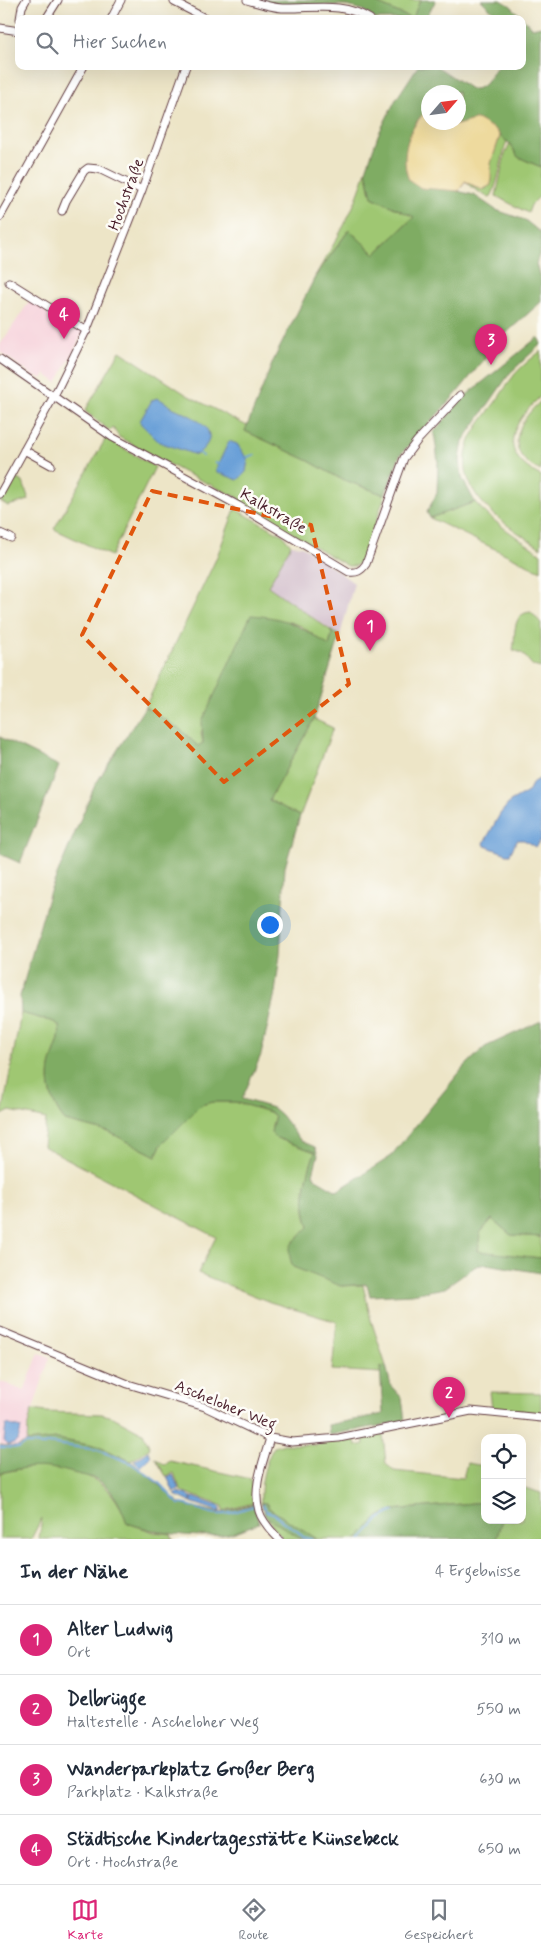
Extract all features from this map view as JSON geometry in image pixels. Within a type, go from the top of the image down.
[{"type":"street","points":[[21,15],[26,0]]},
{"type":"street","points":[[49,15],[58,0]]},
{"type":"street","points":[[113,15],[121,0]]},
{"type":"street","points":[[247,0],[281,8],[317,6],[347,8],[362,15]]},
{"type":"street","points":[[174,2],[199,15]]},
{"type":"street","points":[[0,28],[15,29]]},
{"type":"street","points":[[0,218],[82,70]]},
{"type":"street","name":"Hochstraße","points":[[0,494],[87,331],[142,190],[185,70]]},
{"type":"street","points":[[62,211],[84,171],[88,168],[99,169],[142,190]]},
{"type":"street","points":[[9,282],[87,331]]},
{"type":"street","name":"Kalkstraße","points":[[0,359],[112,437],[247,510],[349,572],[359,571],[366,564],[404,458],[417,441],[460,395]]},
{"type":"street","points":[[24,450],[51,465]]},
{"type":"street","points":[[0,533],[11,538]]},
{"type":"street","name":"Ascheloher Weg","points":[[0,1331],[128,1384],[205,1407],[270,1438],[292,1442],[339,1438],[471,1412],[541,1418]]},
{"type":"street","points":[[270,1438],[261,1470],[258,1503],[259,1512],[270,1530],[279,1539]]},
{"type":"highlighted area","points":[[152,491],[311,525],[349,684],[224,782],[82,635]]},
{"type":"shaded area","points":[[31,299],[84,331],[57,383],[45,374],[42,379],[37,376],[35,377],[0,352],[0,345]]},
{"type":"shaded area","points":[[291,545],[302,546],[354,583],[340,636],[268,586]]},
{"type":"shaded area","points":[[39,1353],[50,1357],[28,1424],[27,1442],[17,1447],[0,1445],[0,1381],[24,1391]]},
{"type":"green space","points":[[256,0],[370,0],[403,15],[370,15],[363,10],[342,5],[284,6]]},
{"type":"green space","points":[[370,0],[420,0],[414,15],[403,15]]},
{"type":"green space","points":[[420,0],[435,0],[427,15],[414,15]]},
{"type":"green space","points":[[481,0],[501,0],[511,6],[520,15],[497,15]]},
{"type":"green space","points":[[526,22],[532,28],[541,26],[541,167],[518,157],[510,144],[496,130],[466,125],[466,86],[471,89],[476,89],[484,85],[494,70],[526,70]]},
{"type":"green space","points":[[415,70],[442,70],[465,85],[421,85],[421,117],[408,140],[453,190],[474,195],[496,210],[525,220],[541,233],[541,249],[536,264],[541,282],[541,302],[503,336],[457,393],[400,455],[385,495],[339,478],[309,461],[245,431],[274,359],[315,277],[349,230],[375,254],[414,217],[372,197],[366,170],[378,135],[395,101]]},
{"type":"green space","points":[[500,136],[507,141],[497,181],[489,198],[465,181],[477,188],[486,189],[491,163]]},
{"type":"green space","points":[[510,144],[518,157],[541,167],[541,195],[531,205],[528,213],[496,196],[505,154]]},
{"type":"green space","points":[[366,170],[372,197],[414,217],[375,254],[349,230],[315,276],[351,212]]},
{"type":"green space","points":[[538,337],[541,344],[510,373],[463,441],[460,460],[462,478],[475,502],[430,518],[427,512],[437,493],[438,462],[434,432],[463,398]]},
{"type":"green space","points":[[120,351],[187,395],[247,426],[245,431],[309,461],[339,478],[385,495],[363,560],[355,566],[348,566],[240,503],[239,498],[183,472],[119,437],[113,428],[110,431],[85,411]]},
{"type":"green space","points":[[541,351],[541,396],[522,417],[516,428],[513,448],[518,458],[527,467],[541,476],[541,548],[513,529],[486,506],[475,493],[468,478],[466,461],[469,443],[479,425],[515,374]]},
{"type":"green space","points":[[541,401],[541,471],[529,464],[521,456],[517,438],[525,419]]},
{"type":"green space","points":[[106,438],[155,467],[111,556],[54,529]]},
{"type":"green space","points":[[14,477],[23,482],[29,500],[8,506],[0,501]]},
{"type":"green space","points":[[475,502],[498,523],[541,554],[541,571],[430,518]]},
{"type":"green space","points":[[235,509],[283,535],[291,545],[268,586],[330,630],[332,634],[329,646],[301,626],[287,621],[201,732],[203,743],[198,746],[181,730],[145,707],[216,559]]},
{"type":"green space","points":[[531,612],[541,623],[541,668],[533,666],[522,653],[513,650],[517,621],[520,616]]},
{"type":"green space","points":[[251,615],[275,618],[293,624],[329,646],[332,634],[330,630],[340,636],[314,719],[269,800],[300,816],[285,867],[280,955],[275,993],[261,1055],[242,1099],[273,1108],[281,1115],[301,1141],[315,1147],[318,1155],[313,1174],[316,1179],[337,1191],[390,1157],[464,1067],[485,1047],[541,1021],[541,1237],[511,1235],[492,1219],[480,1233],[478,1251],[541,1258],[541,1273],[486,1264],[476,1266],[445,1288],[412,1294],[370,1296],[367,1284],[341,1286],[293,1267],[289,1253],[290,1248],[309,1227],[305,1208],[305,1189],[315,1152],[274,1137],[271,1132],[275,1116],[270,1112],[235,1102],[212,1102],[201,1105],[161,1145],[156,1156],[109,1132],[65,1121],[56,1106],[50,1090],[49,1073],[59,1038],[59,1026],[54,1022],[21,1013],[20,996],[49,894],[95,785],[145,707],[181,730],[198,746],[203,743],[202,722]]},
{"type":"green space","points":[[314,719],[333,728],[300,816],[269,800]]},
{"type":"green space","points":[[0,737],[59,766],[20,863],[0,854]]},
{"type":"green space","points":[[21,1013],[54,1022],[59,1026],[59,1038],[51,1064],[49,1081],[56,1106],[65,1121],[109,1132],[156,1156],[161,1145],[201,1105],[212,1102],[235,1102],[270,1112],[275,1116],[272,1134],[277,1138],[315,1152],[305,1189],[305,1208],[309,1227],[291,1245],[341,1286],[363,1285],[371,1320],[386,1366],[380,1367],[381,1373],[332,1370],[337,1322],[270,1302],[198,1273],[216,1237],[43,1146],[46,1119],[10,1111],[2,1115]]},
{"type":"green space","points":[[492,1219],[511,1235],[541,1237],[541,1258],[478,1252],[480,1233]]},
{"type":"green space","points":[[386,1366],[391,1386],[402,1398],[405,1421],[329,1435],[328,1425],[383,1414],[380,1367]]},
{"type":"green space","points":[[490,1392],[541,1393],[541,1413],[492,1408]]},
{"type":"green space","points":[[32,1410],[102,1414],[113,1417],[143,1433],[150,1448],[131,1461],[99,1447],[57,1439],[27,1442],[28,1424]]},
{"type":"green space","points":[[383,1434],[386,1464],[394,1471],[463,1478],[467,1463],[481,1465],[481,1502],[393,1510],[378,1517],[356,1539],[317,1539],[270,1509],[266,1503],[261,1503],[263,1474],[274,1447],[284,1444],[314,1445],[355,1439],[356,1446],[364,1444],[363,1438]]},
{"type":"green space","points":[[57,1439],[99,1447],[131,1461],[181,1504],[220,1513],[254,1504],[259,1523],[222,1535],[197,1536],[150,1530],[127,1523],[112,1492],[96,1479],[63,1470],[45,1468],[19,1469],[0,1473],[0,1445],[17,1447],[27,1442]]},
{"type":"green space","points":[[155,1458],[165,1465],[170,1461],[251,1479],[253,1503],[223,1511],[223,1506],[181,1491],[174,1473],[166,1476]]},
{"type":"green space","points":[[35,1466],[66,1470],[92,1478],[112,1495],[121,1507],[127,1523],[154,1532],[171,1534],[173,1539],[39,1539],[42,1518],[31,1539],[0,1539],[0,1473]]},
{"type":"green space","points":[[526,1488],[541,1493],[541,1539],[496,1539],[501,1524],[526,1524]]},
{"type":"green space","points":[[481,1502],[481,1524],[501,1524],[496,1539],[356,1539],[378,1517],[393,1510]]},
{"type":"green space","points":[[261,1503],[266,1503],[270,1509],[317,1539],[302,1539],[265,1516]]},
{"type":"green space","points":[[265,1516],[302,1539],[283,1539]]},
{"type":"sand","points":[[421,116],[421,130],[466,130],[466,122],[477,119],[496,130],[500,136],[491,163],[491,185],[482,190],[465,181],[459,191],[421,188],[409,180],[406,171],[406,151],[411,133]]},
{"type":"water","points":[[157,398],[204,426],[208,432],[209,439],[205,447],[196,455],[159,442],[141,424],[140,421],[152,400]]},
{"type":"water","points":[[229,441],[237,444],[248,460],[246,472],[238,480],[217,472],[216,469]]},
{"type":"water","points":[[541,778],[541,840],[535,847],[524,840],[517,840],[510,854],[485,846],[484,843],[500,814],[510,802],[528,792],[533,782]]},
{"type":"water","points":[[6,1424],[21,1428],[18,1440],[8,1445],[4,1441]]},
{"type":"water","points":[[149,1451],[151,1457],[140,1467],[134,1461]]},
{"type":"water","points":[[173,1475],[179,1489],[174,1492],[167,1477]]},
{"type":"water","points":[[178,1492],[192,1497],[190,1502],[175,1495]]},
{"type":"water","points":[[193,1497],[221,1507],[220,1512],[191,1502]]},
{"type":"waterway","points":[[199,453],[203,456]]},
{"type":"waterway","points":[[247,457],[255,455]]},
{"type":"waterway","points":[[0,1447],[19,1448],[26,1444],[44,1445],[48,1443],[98,1450],[131,1463],[159,1483],[179,1504],[222,1514],[255,1506]]},
{"type":"waterway","points":[[263,1505],[266,1511],[275,1514],[303,1537],[311,1539]]},
{"type":"waterway","points":[[362,1539],[379,1519],[394,1511]]},
{"type":"place","name":"Städtische Kindertagesstätte Künsebeck","points":[[64,339]]},
{"type":"place","name":"Wanderparkplatz Großer Berg","points":[[491,365]]},
{"type":"place","name":"Alter Ludwig","points":[[370,651]]},
{"type":"place","name":"Delbrügge","points":[[449,1418]]}]
